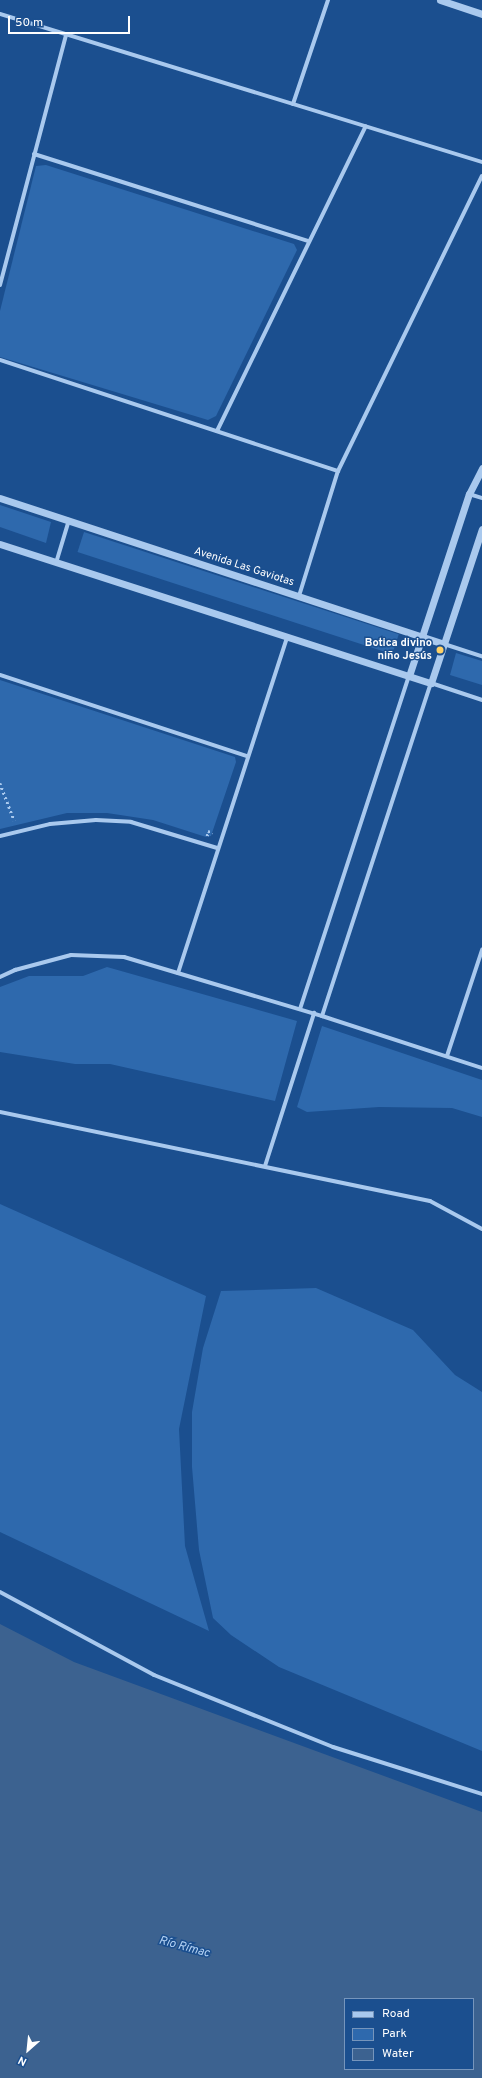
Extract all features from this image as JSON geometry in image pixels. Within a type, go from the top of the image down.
[{"type":"street","points":[[293,104],[328,0]]},
{"type":"street","points":[[440,0],[482,14]]},
{"type":"street","points":[[0,14],[482,162]]},
{"type":"street","points":[[0,285],[66,35]]},
{"type":"street","points":[[216,431],[366,126]]},
{"type":"street","points":[[34,154],[310,241]]},
{"type":"street","points":[[299,596],[338,471],[482,176]]},
{"type":"street","points":[[0,360],[338,471]]},
{"type":"street","points":[[300,1009],[421,636],[469,494],[482,468]]},
{"type":"street","points":[[469,494],[482,498]]},
{"type":"street","name":"Avenida Las Gaviotas","points":[[0,498],[482,656]]},
{"type":"street","points":[[56,563],[69,520]]},
{"type":"street","points":[[322,1016],[482,530]]},
{"type":"street","points":[[0,544],[482,700]]},
{"type":"street","points":[[178,973],[247,756],[288,637]]},
{"type":"street","points":[[0,675],[247,756]]},
{"type":"street","points":[[0,836],[50,824],[96,820],[131,822],[217,848]]},
{"type":"street","points":[[447,1056],[482,950]]},
{"type":"street","points":[[0,976],[15,970],[71,954],[124,957],[300,1009],[482,1068]]},
{"type":"street","points":[[265,1166],[314,1014]]},
{"type":"street","points":[[0,1112],[430,1201],[482,1229]]},
{"type":"street","points":[[0,1592],[154,1675],[333,1747],[482,1794]]},
{"type":"path","points":[[0,783],[14,820]]},
{"type":"green space","points":[[46,165],[294,244],[297,250],[216,416],[208,420],[0,357],[0,311],[36,166]]},
{"type":"green space","points":[[0,505],[51,522],[46,543],[0,527]]},
{"type":"green space","points":[[84,532],[399,634],[392,654],[78,552]]},
{"type":"green space","points":[[456,653],[482,661],[482,685],[450,675]]},
{"type":"green space","points":[[0,680],[235,757],[236,762],[211,836],[206,837],[153,820],[107,813],[67,813],[0,829]]},
{"type":"green space","points":[[107,967],[297,1021],[275,1101],[110,1064],[75,1064],[0,1052],[0,987],[29,976],[83,976]]},
{"type":"green space","points":[[322,1026],[482,1080],[482,1117],[452,1108],[379,1107],[307,1112],[297,1107]]},
{"type":"green space","points":[[0,1204],[206,1296],[179,1429],[185,1546],[209,1631],[0,1532]]},
{"type":"green space","points":[[316,1288],[413,1330],[455,1375],[482,1392],[482,1751],[279,1667],[231,1635],[213,1618],[199,1550],[192,1467],[192,1412],[203,1348],[221,1291]]},
{"type":"water","name":"Río Rímac","points":[[0,1624],[74,1662],[482,1812],[482,2078],[0,2078]]},
{"type":"place","name":"Botica divino niño Jesús","points":[[440,650]]}]
